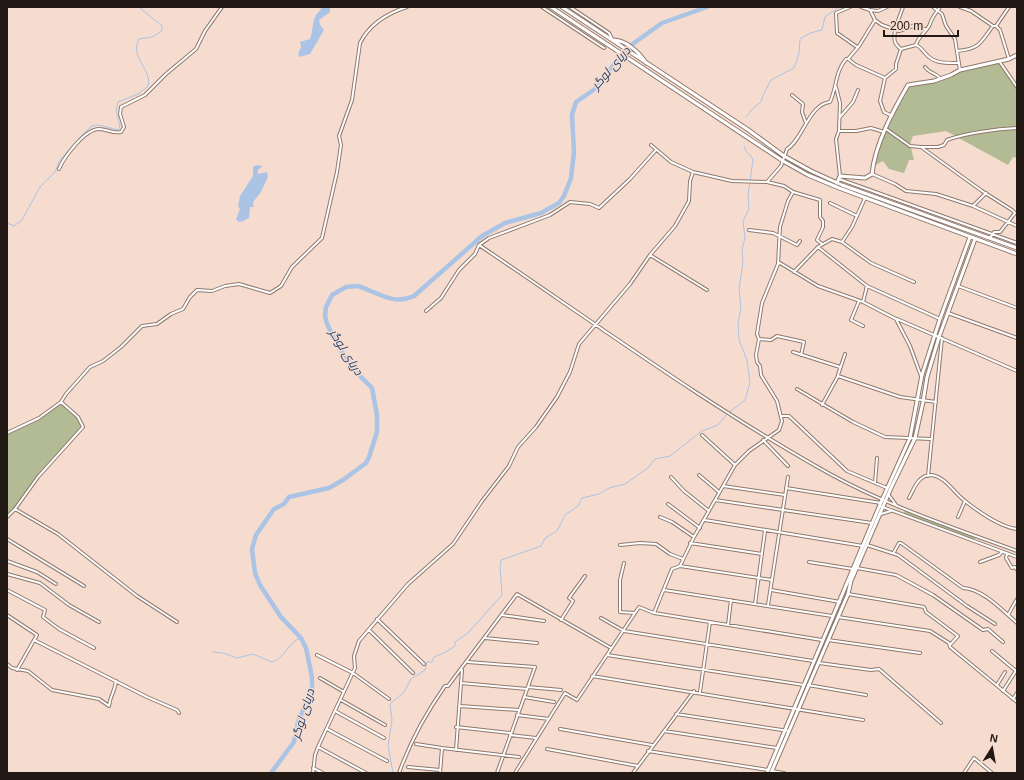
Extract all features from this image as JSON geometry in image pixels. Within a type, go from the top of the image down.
[{"type":"street","points":[[59,168],[62,161],[89,132],[99,129],[119,133],[122,130],[121,107],[145,95],[166,74],[196,49],[205,32],[222,7]]},
{"type":"street","points":[[7,433],[39,418],[61,402],[66,394],[90,367],[103,361],[121,347],[142,326],[157,324],[171,314],[183,309],[190,297],[197,290],[212,290],[238,284],[270,293],[281,286],[292,267],[322,238],[337,172],[341,145],[339,136],[352,100],[360,43],[379,20],[407,7]]},
{"type":"street","points":[[542,7],[604,48]]},
{"type":"street","points":[[551,7],[783,161],[808,175],[865,198],[1017,254]]},
{"type":"street","points":[[562,7],[647,65],[747,129],[784,156],[837,183],[1017,248]]},
{"type":"street","points":[[570,7],[609,33],[612,40]]},
{"type":"street","points":[[850,7],[836,13],[835,23],[837,33],[857,47]]},
{"type":"street","points":[[861,7],[878,11],[887,7]]},
{"type":"street","points":[[901,49],[895,43],[894,39],[895,29],[903,7]]},
{"type":"street","points":[[933,7],[942,14],[946,26],[955,39],[960,70]]},
{"type":"street","points":[[916,45],[917,38],[940,7]]},
{"type":"street","points":[[960,7],[972,11],[992,26],[996,26]]},
{"type":"street","points":[[996,26],[1008,8],[1004,7]]},
{"type":"street","points":[[870,10],[875,20],[882,26],[898,31],[913,26],[925,29]]},
{"type":"street","points":[[767,182],[781,166],[787,149],[792,146],[806,123],[820,106],[830,102],[835,86],[837,72],[857,47],[875,20]]},
{"type":"street","points":[[957,50],[971,50],[976,47],[992,26]]},
{"type":"street","points":[[996,26],[1004,40],[1009,59]]},
{"type":"street","points":[[612,40],[620,40],[625,42],[647,65]]},
{"type":"street","points":[[901,49],[916,45],[922,48],[933,60],[939,63],[958,63]]},
{"type":"street","points":[[890,115],[884,112],[880,104],[885,78],[896,69],[896,64],[901,49]]},
{"type":"street","points":[[839,177],[865,178],[872,174],[877,149],[885,133],[890,115],[908,85],[940,78],[960,70],[1009,59],[1017,55]]},
{"type":"street","points":[[848,59],[856,65],[885,78]]},
{"type":"street","points":[[999,61],[1017,86]]},
{"type":"street","points":[[925,66],[927,70],[938,75],[940,78]]},
{"type":"street","points":[[835,86],[840,103],[839,131],[836,139],[839,177],[837,183]]},
{"type":"street","points":[[839,118],[853,102],[858,90]]},
{"type":"street","points":[[792,95],[803,104],[802,112],[806,123]]},
{"type":"street","points":[[839,131],[856,131],[871,128],[885,133]]},
{"type":"street","points":[[886,129],[910,146],[938,147],[944,145],[947,140],[953,138],[975,133],[1017,128]]},
{"type":"street","points":[[651,145],[672,162],[693,172],[746,182],[767,182],[784,186],[793,192],[820,200],[820,217],[823,221],[823,226],[817,240],[822,244]]},
{"type":"street","points":[[921,147],[1015,213]]},
{"type":"street","points":[[426,311],[441,298],[459,270],[475,254],[480,245],[489,238],[550,215],[570,202],[590,204],[599,208],[602,207],[656,150]]},
{"type":"street","points":[[313,773],[318,747],[353,673],[356,648],[359,641],[408,584],[453,544],[482,501],[509,466],[518,447],[536,427],[557,397],[570,372],[579,344],[630,284],[650,255],[671,233],[689,201],[690,181],[693,172]]},
{"type":"street","points":[[872,174],[895,184],[906,191],[936,194],[973,206],[1017,226]]},
{"type":"street","points":[[839,177],[1017,243]]},
{"type":"street","points":[[680,566],[690,543],[705,520],[735,465],[749,451],[779,430],[781,416],[777,401],[761,375],[760,366],[757,362],[756,355],[759,339],[757,334],[762,303],[778,264],[780,227],[788,201],[793,192]]},
{"type":"street","points":[[973,206],[986,193]]},
{"type":"street","points":[[842,242],[857,216],[865,198]]},
{"type":"street","points":[[830,203],[857,216]]},
{"type":"street","points":[[990,238],[994,232],[1000,232],[1009,222],[1017,209]]},
{"type":"street","points":[[749,230],[780,236],[797,245],[800,241]]},
{"type":"street","points":[[769,772],[807,685],[814,662],[853,569],[880,515],[887,488],[910,438],[922,377],[940,319],[970,237]]},
{"type":"street","points":[[794,272],[818,247],[832,239],[842,242],[871,263],[914,282]]},
{"type":"street","points":[[807,685],[819,663],[848,594],[872,523],[915,438],[927,376],[975,239]]},
{"type":"street","points":[[480,245],[724,412],[830,474],[878,496],[882,503],[896,512]]},
{"type":"street","points":[[818,247],[867,286],[940,319]]},
{"type":"street","points":[[650,255],[707,290]]},
{"type":"street","points":[[778,264],[780,263],[818,286],[859,300],[896,319],[1017,371]]},
{"type":"street","points":[[863,302],[867,286]]},
{"type":"street","points":[[958,286],[1017,308]]},
{"type":"street","points":[[859,300],[851,320],[863,326]]},
{"type":"street","points":[[948,313],[1017,338]]},
{"type":"street","points":[[896,319],[910,346],[922,377]]},
{"type":"street","points":[[759,339],[772,340],[777,336],[804,342],[801,355]]},
{"type":"street","points":[[928,476],[936,402],[940,338]]},
{"type":"street","points":[[793,352],[840,367]]},
{"type":"street","points":[[822,405],[838,376],[845,354]]},
{"type":"street","points":[[838,376],[900,397],[923,402],[936,402]]},
{"type":"street","points":[[797,389],[822,405],[869,431],[885,437],[931,439]]},
{"type":"street","points":[[7,517],[15,509],[38,477],[71,443],[83,427],[78,417],[61,402]]},
{"type":"street","points":[[781,416],[789,416],[847,470],[887,488]]},
{"type":"street","points":[[702,435],[735,465]]},
{"type":"street","points":[[763,440],[788,466]]},
{"type":"street","points":[[875,483],[877,458]]},
{"type":"street","points":[[698,475],[719,492]]},
{"type":"street","points":[[909,498],[916,483],[928,476],[937,477],[946,482],[965,501],[994,520],[1017,529]]},
{"type":"street","points":[[671,477],[684,491],[709,511]]},
{"type":"street","points":[[768,606],[788,477]]},
{"type":"street","points":[[723,486],[785,495]]},
{"type":"street","points":[[786,488],[899,506]]},
{"type":"street","points":[[888,494],[892,501],[903,508],[1017,551]]},
{"type":"street","points":[[715,500],[872,523]]},
{"type":"street","points":[[958,517],[965,501]]},
{"type":"street","points":[[668,504],[700,528]]},
{"type":"street","points":[[900,513],[903,508]]},
{"type":"street","points":[[15,509],[58,534],[137,596],[177,622]]},
{"type":"street","points":[[880,515],[887,511],[900,513],[1017,557]]},
{"type":"street","points":[[660,517],[672,522],[694,537]]},
{"type":"street","points":[[705,520],[894,552],[967,606],[995,624]]},
{"type":"street","points":[[755,604],[766,531]]},
{"type":"street","points":[[7,539],[84,586]]},
{"type":"street","points":[[620,545],[640,543],[656,544],[670,554],[683,559]]},
{"type":"street","points":[[690,543],[762,554]]},
{"type":"street","points":[[894,552],[899,543],[901,543],[963,588],[969,588],[989,599],[1017,623]]},
{"type":"street","points":[[980,562],[999,555],[1002,552]]},
{"type":"street","points":[[1006,554],[1006,558],[1012,567],[1017,570]]},
{"type":"street","points":[[7,561],[37,572],[56,584]]},
{"type":"street","points":[[809,562],[853,569]]},
{"type":"street","points":[[624,563],[620,580],[620,612],[635,613]]},
{"type":"street","points":[[654,613],[672,569],[680,566],[772,580]]},
{"type":"street","points":[[857,568],[896,575],[933,595],[983,630],[988,629],[1003,642]]},
{"type":"street","points":[[7,574],[40,583],[69,605],[99,622]]},
{"type":"street","points":[[561,620],[573,601],[569,598],[584,576]]},
{"type":"street","points":[[7,590],[44,610],[42,616],[60,629],[94,648]]},
{"type":"street","points":[[664,590],[833,616]]},
{"type":"street","points":[[770,590],[840,602]]},
{"type":"street","points":[[399,773],[407,749],[432,705],[445,686],[448,686],[462,670],[517,594],[611,648]]},
{"type":"street","points":[[848,594],[924,607],[926,612],[958,636],[950,645]]},
{"type":"street","points":[[1008,615],[1017,599]]},
{"type":"street","points":[[728,625],[731,600]]},
{"type":"street","points":[[515,773],[565,693],[577,700],[639,607],[654,613],[824,640]]},
{"type":"street","points":[[7,615],[37,635],[17,670]]},
{"type":"street","points":[[502,615],[544,621]]},
{"type":"street","points":[[838,617],[930,632],[938,635],[950,645],[950,647],[1017,702]]},
{"type":"street","points":[[601,618],[624,631],[814,662]]},
{"type":"street","points":[[377,619],[424,664]]},
{"type":"street","points":[[700,692],[710,622]]},
{"type":"street","points":[[369,630],[413,673]]},
{"type":"street","points":[[485,638],[537,643]]},
{"type":"street","points":[[34,640],[116,682],[177,710],[179,713]]},
{"type":"street","points":[[828,640],[920,653]]},
{"type":"street","points":[[992,651],[1016,670],[1003,691]]},
{"type":"street","points":[[317,655],[353,673],[389,700]]},
{"type":"street","points":[[607,655],[866,695]]},
{"type":"street","points":[[468,662],[535,666],[497,773]]},
{"type":"street","points":[[819,663],[871,670],[878,669],[941,723]]},
{"type":"street","points":[[7,664],[17,670],[28,671],[52,690],[99,699],[109,706],[112,694],[116,689],[116,682]]},
{"type":"street","points":[[456,750],[456,727],[460,706],[462,670]]},
{"type":"street","points":[[997,685],[1004,672]]},
{"type":"street","points":[[592,676],[694,691],[863,720]]},
{"type":"street","points":[[320,678],[344,692]]},
{"type":"street","points":[[461,683],[560,690]]},
{"type":"street","points":[[633,773],[652,745],[694,691]]},
{"type":"street","points":[[1013,699],[1017,693]]},
{"type":"street","points":[[524,698],[554,702]]},
{"type":"street","points":[[340,700],[385,725]]},
{"type":"street","points":[[460,706],[519,710]]},
{"type":"street","points":[[335,711],[384,738]]},
{"type":"street","points":[[676,714],[787,731]]},
{"type":"street","points":[[517,715],[549,719]]},
{"type":"street","points":[[456,727],[536,738]]},
{"type":"street","points":[[560,728],[652,745]]},
{"type":"street","points":[[327,729],[388,761]]},
{"type":"street","points":[[664,731],[779,749]]},
{"type":"street","points":[[416,744],[519,757]]},
{"type":"street","points":[[318,747],[366,773]]},
{"type":"street","points":[[408,767],[441,772],[442,748]]},
{"type":"street","points":[[547,749],[638,766]]},
{"type":"street","points":[[648,751],[769,772],[784,773]]},
{"type":"street","points":[[964,773],[974,758],[992,773]]},
{"type":"street","points":[[313,768],[324,773]]},
{"type":"green space","points":[[999,61],[1017,87],[1017,158],[1013,157],[1008,165],[946,131],[913,136],[910,144],[914,160],[909,160],[904,173],[889,169],[883,161],[872,167],[886,129],[908,85],[934,81],[960,70]]},
{"type":"green space","points":[[61,403],[78,417],[83,427],[38,477],[15,509],[7,517],[7,433],[39,418]]},
{"type":"green space","points":[[905,510],[976,537],[974,540],[904,513]]},
{"type":"water","points":[[322,7],[330,7],[330,12],[319,20],[320,25],[324,30],[310,54],[300,57],[298,54],[301,47],[300,42],[310,39],[316,15]]},
{"type":"water","points":[[256,165],[263,166],[258,170],[258,174],[267,172],[268,177],[261,192],[253,202],[254,207],[250,207],[249,218],[239,222],[236,219],[240,209],[238,206],[240,196],[253,176],[253,167]]},
{"type":"waterway","points":[[7,223],[14,226],[22,220],[40,187],[55,172],[60,160],[85,132],[92,126],[99,125],[118,130],[120,126],[116,111],[118,102],[138,94],[148,86],[149,80],[139,58],[137,46],[139,39],[152,37],[162,31],[162,26],[139,7]]},
{"type":"waterway","name":"دریای لوگر","points":[[271,773],[294,742],[298,722],[312,690],[312,677],[306,648],[301,638],[281,617],[260,585],[255,573],[252,549],[256,535],[274,509],[284,504],[289,497],[329,488],[343,480],[366,463],[377,432],[377,415],[372,388],[360,376],[339,348],[327,324],[325,316],[326,307],[332,295],[346,287],[358,286],[392,299],[399,300],[414,296],[482,236],[505,223],[541,213],[559,203],[564,196],[571,178],[574,152],[572,115],[576,102],[595,89],[625,50],[634,43],[662,23],[707,7]]},
{"type":"waterway","points":[[746,117],[753,108],[761,102],[771,80],[794,68],[799,54],[800,39],[810,33],[822,30],[825,17],[839,7]]},
{"type":"waterway","points":[[393,773],[388,746],[392,720],[390,704],[404,692],[411,679],[425,670],[427,662],[432,662],[434,657],[455,646],[455,642],[468,633],[502,595],[501,560],[541,546],[545,538],[557,531],[565,515],[578,506],[582,498],[599,494],[609,488],[625,484],[648,468],[655,459],[670,456],[702,431],[718,425],[727,414],[745,400],[750,383],[747,360],[739,340],[738,323],[741,308],[739,289],[743,262],[742,250],[745,238],[743,221],[749,209],[748,196],[753,160],[744,146]]},
{"type":"waterway","points":[[213,652],[223,653],[237,658],[253,654],[272,662],[280,657],[293,643],[301,638]]}]
